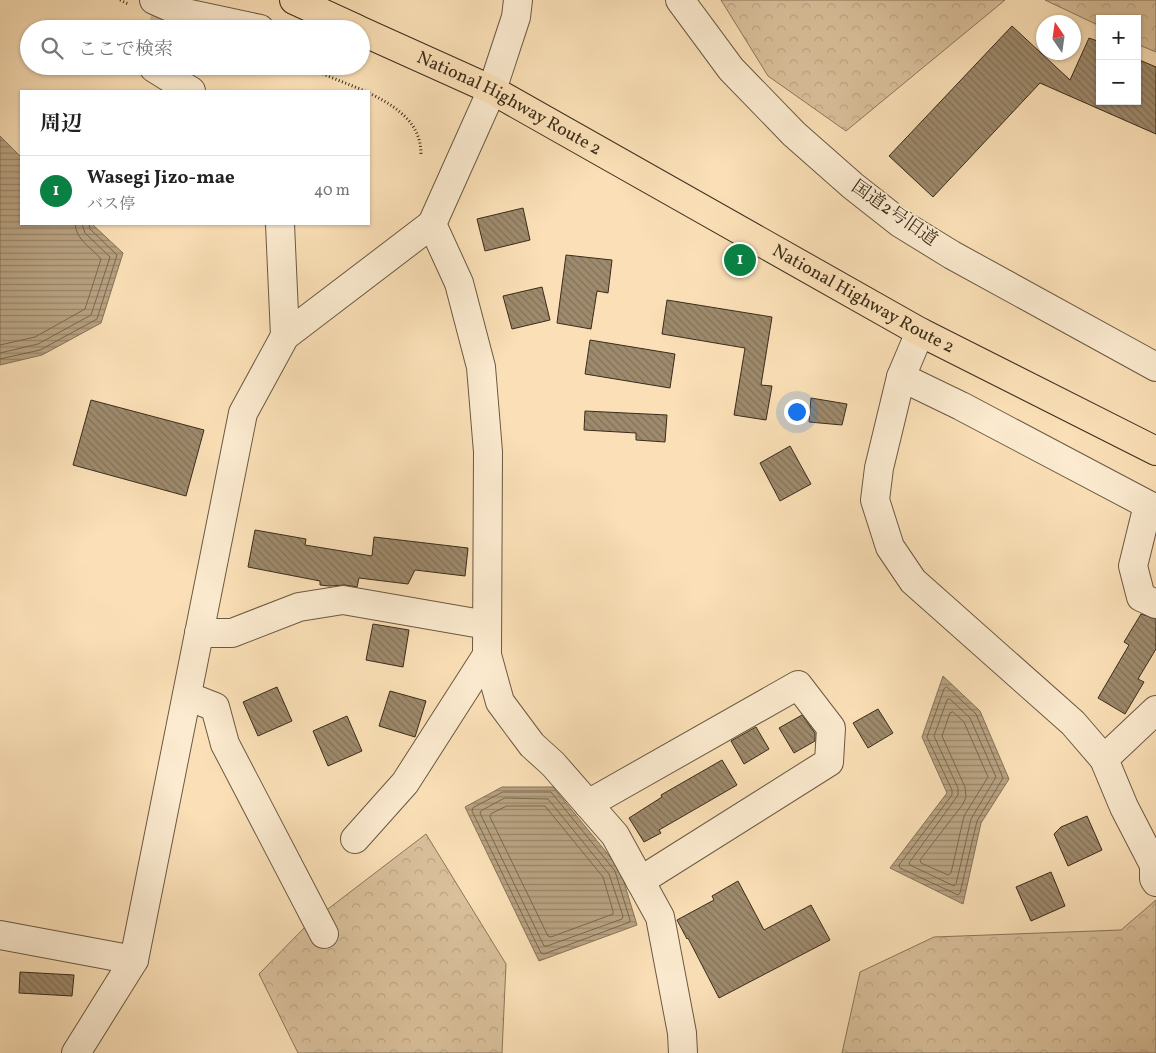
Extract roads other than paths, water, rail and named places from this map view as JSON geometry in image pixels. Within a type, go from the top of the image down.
[{"type":"highway","points":[[294,0],[337,20]]},
{"type":"highway","name":"National Highway Route 2","points":[[370,35],[492,90],[920,332],[1156,451]]},
{"type":"street","points":[[154,0],[181,12],[218,20]]},
{"type":"street","points":[[76,1053],[134,960],[243,413],[285,336],[432,224],[492,90],[516,17],[518,0]]},
{"type":"street","name":"国道2号旧道","points":[[680,0],[731,69],[794,134],[853,186],[900,223],[952,255],[1156,368]]},
{"type":"street","points":[[370,47],[401,49]]},
{"type":"street","points":[[165,75],[189,90]]},
{"type":"street","points":[[432,224],[459,284],[481,367],[488,452],[487,654],[500,702],[532,745],[553,764],[615,835],[660,917],[682,1033],[683,1053]]},
{"type":"street","points":[[280,225],[285,336]]},
{"type":"street","points":[[920,332],[901,377],[879,468],[875,500],[890,547],[913,581],[1073,723],[1104,759],[1124,807],[1154,865],[1155,880]]},
{"type":"street","points":[[901,377],[961,406],[1152,507],[1133,566],[1141,597],[1156,604]]},
{"type":"street","points":[[199,633],[232,633],[299,606],[343,600],[487,626]]},
{"type":"street","points":[[355,839],[405,783],[487,654]]},
{"type":"street","points":[[588,804],[798,685],[831,728],[829,762],[640,881]]},
{"type":"street","points":[[187,696],[216,707],[225,744],[324,934]]},
{"type":"street","points":[[1104,759],[1156,710]]},
{"type":"street","points":[[0,935],[134,960]]},
{"type":"water","points":[[0,136],[20,156],[20,225],[93,225],[123,253],[101,323],[42,355],[0,365]]},
{"type":"water","points":[[943,676],[980,711],[1009,779],[981,823],[963,904],[890,868],[947,793],[922,737]]},
{"type":"water","points":[[502,787],[553,787],[620,869],[637,925],[539,961],[465,807]]},
{"type":"tunnel","points":[[165,20],[173,0]]},
{"type":"place","name":"Wasegi Jizo-mae","points":[[740,260]]}]
